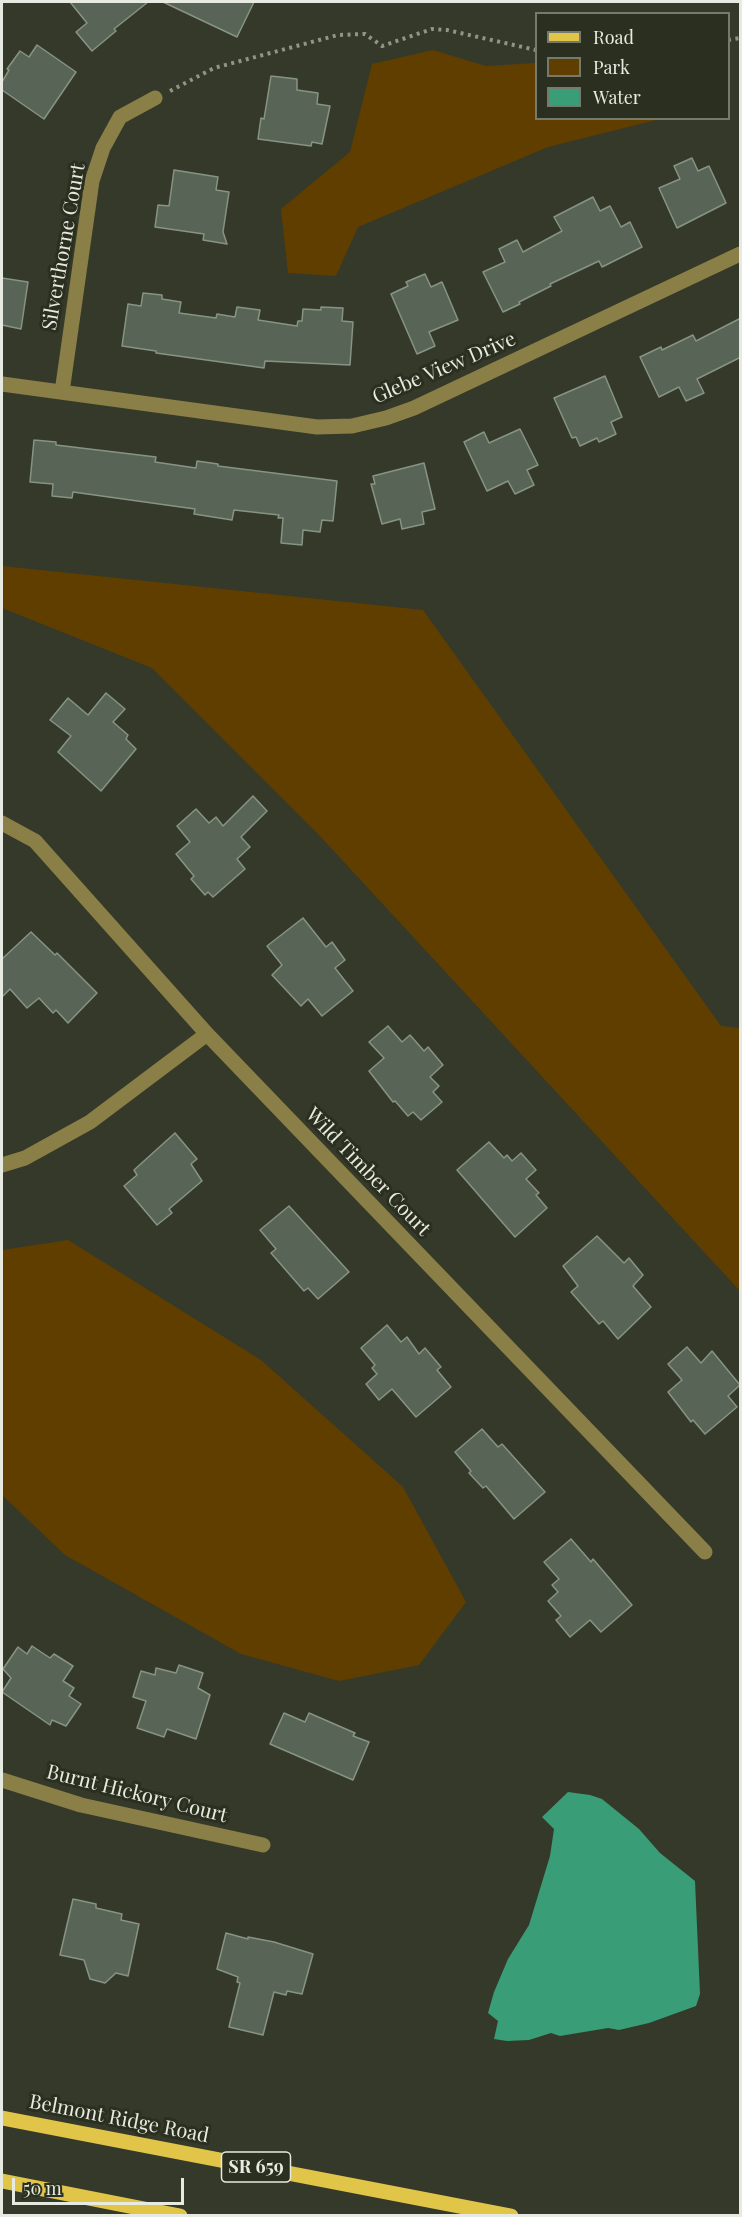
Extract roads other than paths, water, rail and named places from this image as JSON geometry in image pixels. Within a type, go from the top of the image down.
[{"type":"main road","name":"Belmont Ridge Road","points":[[2,2118],[511,2216]]},
{"type":"main road","points":[[2,2181],[180,2216]]},
{"type":"street","name":"Silverthorne Court","points":[[62,392],[92,181],[103,148],[120,117],[155,98]]},
{"type":"street","name":"Glebe View Drive","points":[[2,384],[317,427],[352,426],[414,408],[741,254]]},
{"type":"street","name":"Wild Timber Court","points":[[2,823],[35,841],[207,1034],[705,1552]]},
{"type":"street","points":[[2,1165],[25,1158],[90,1122],[207,1034]]},
{"type":"street","name":"Burnt Hickory Court","points":[[2,1780],[81,1805],[263,1845]]},
{"type":"water","points":[[568,1792],[602,1799],[639,1829],[660,1853],[695,1881],[700,1994],[696,2006],[649,2023],[619,2030],[608,2028],[560,2036],[551,2033],[529,2040],[494,2039],[498,2021],[488,2013],[494,1992],[508,1959],[529,1925],[550,1856],[554,1829],[542,1817]]}]
